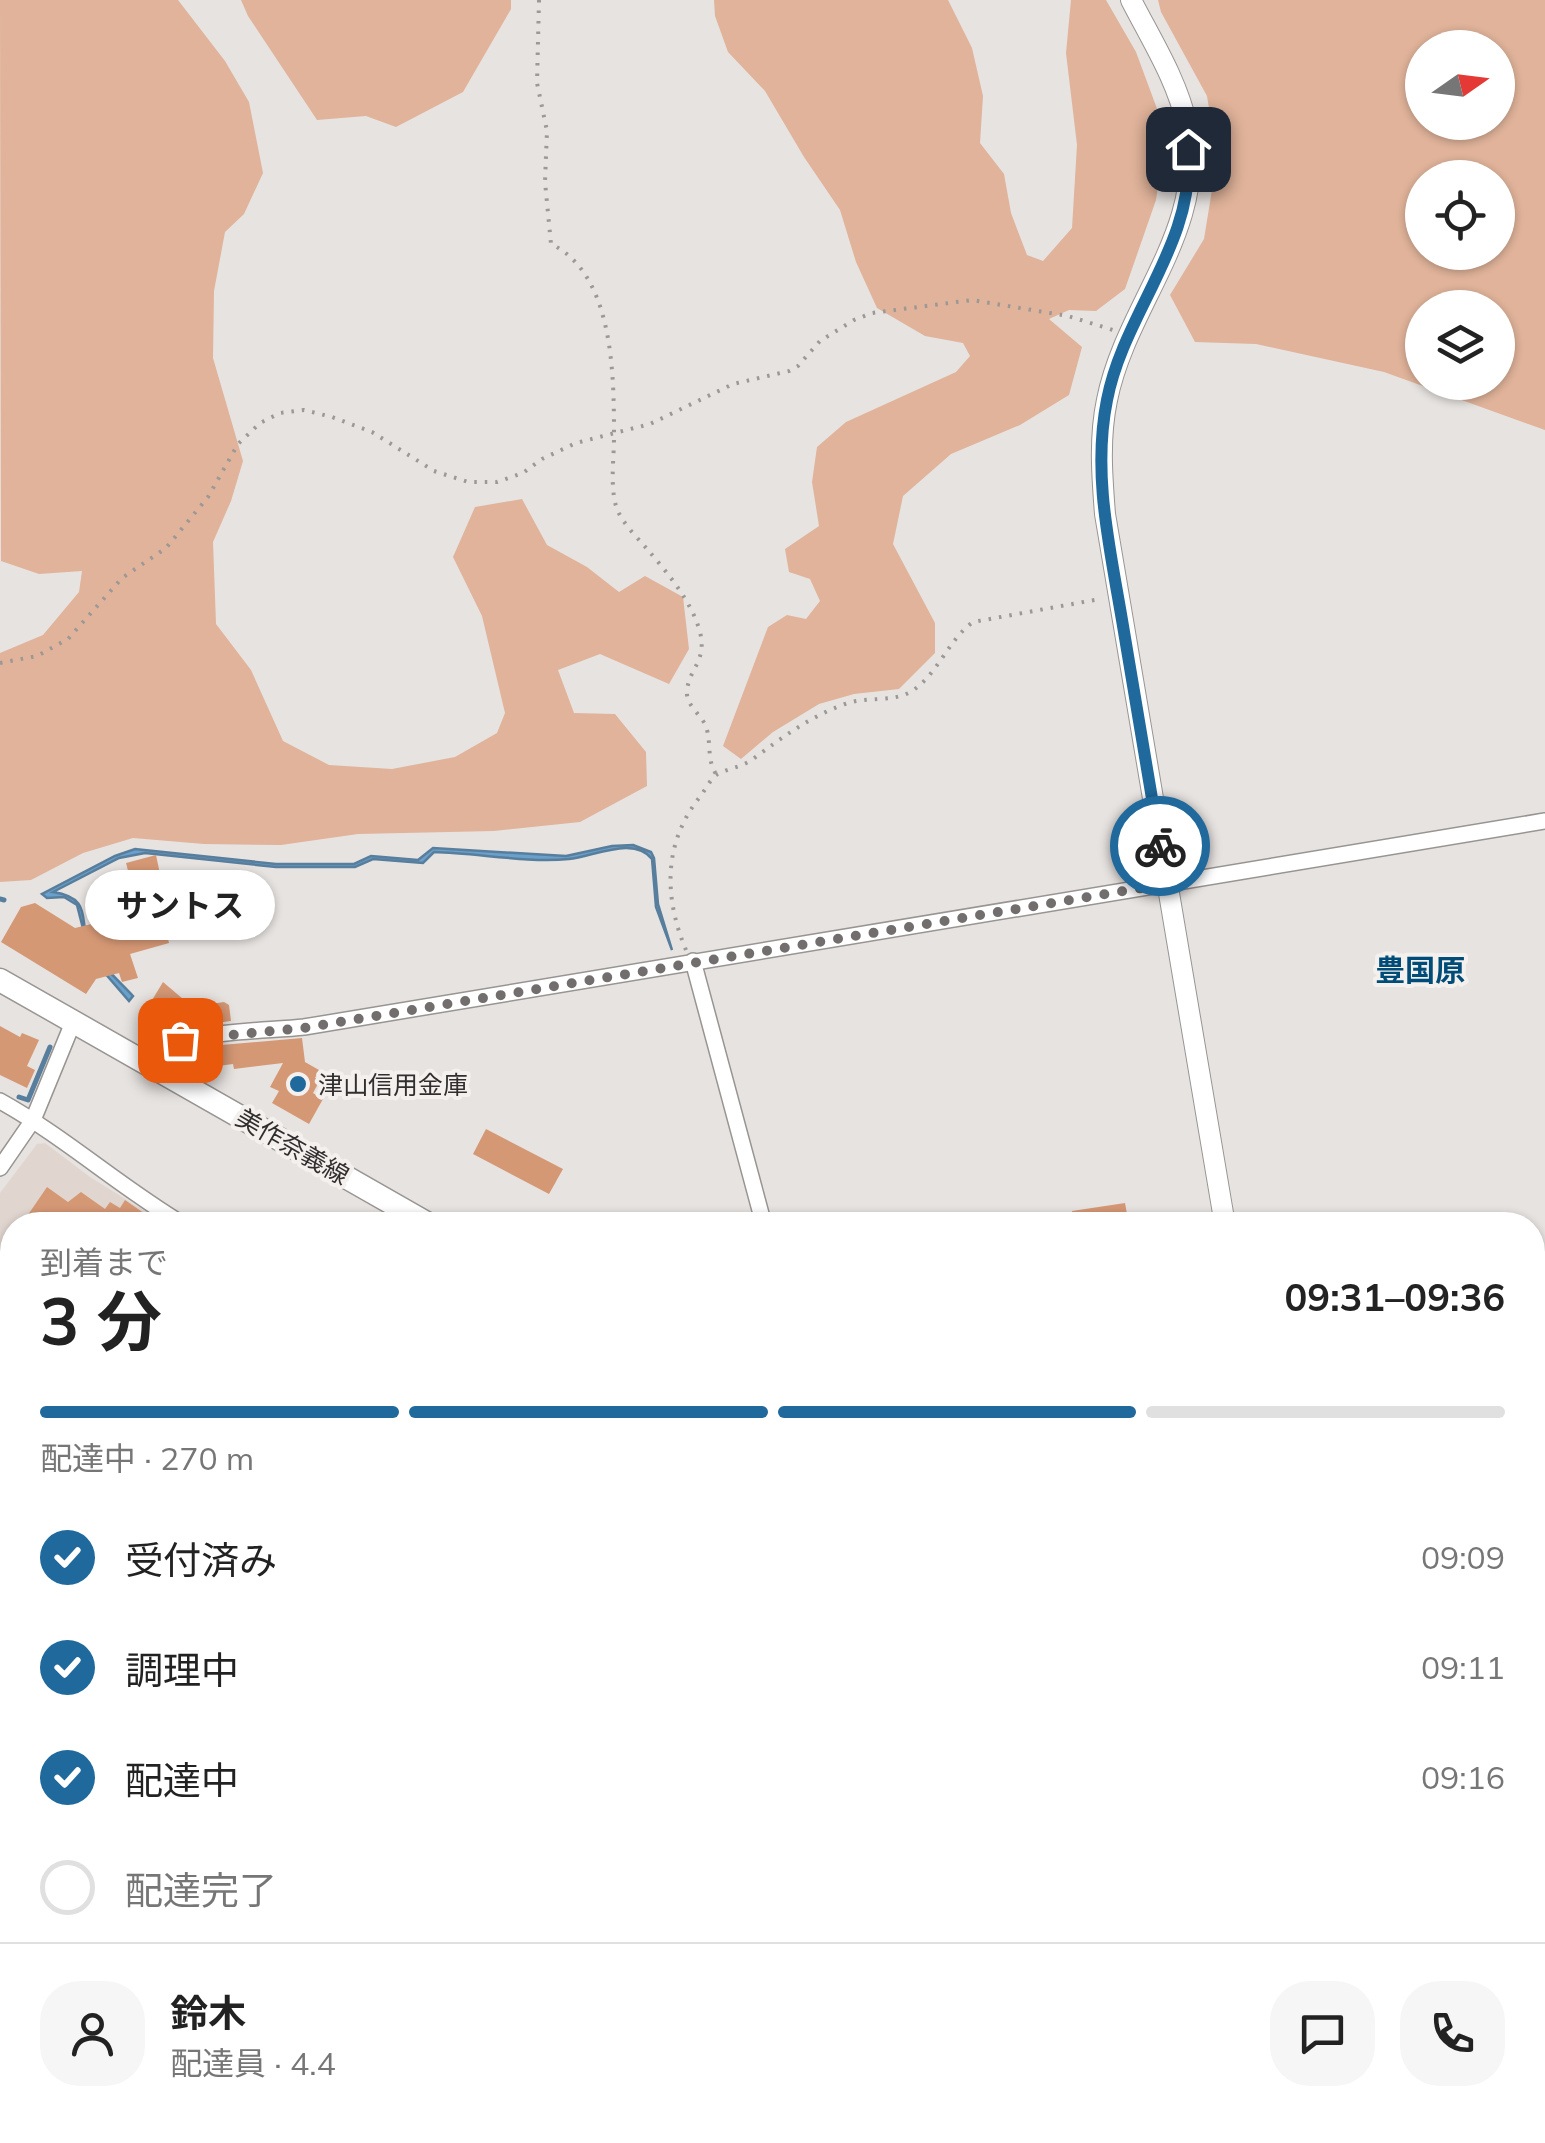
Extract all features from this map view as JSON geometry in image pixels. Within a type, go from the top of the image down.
[{"type":"main road","name":"美作奈義線","points":[[0,980],[407,1212]]},
{"type":"street","points":[[1131,0],[1174,81],[1187,127],[1190,170],[1184,213],[1172,249],[1129,336],[1107,398],[1100,458],[1104,514],[1223,1212]]},
{"type":"street","points":[[144,1061],[158,1048],[180,1040],[304,1028],[1545,821]]},
{"type":"street","points":[[693,961],[757,1212]]},
{"type":"street","points":[[0,1168],[34,1120],[74,1020]]},
{"type":"street","points":[[0,1101],[34,1120],[164,1212]]},
{"type":"path","points":[[539,0],[537,82],[547,131],[545,182],[551,244],[578,263],[604,312],[616,506],[694,613],[702,657],[686,691],[690,705],[708,731],[711,766],[716,774]]},
{"type":"path","points":[[0,662],[37,656],[68,639],[122,578],[166,548],[208,497],[238,444],[260,423],[280,413],[304,410],[358,427],[402,449],[434,471],[468,482],[497,482],[576,443],[650,424],[733,384],[789,371],[820,341],[872,313],[972,300],[1068,316],[1129,336]]},
{"type":"path","points":[[693,961],[670,904],[670,871],[682,824],[716,774],[748,763],[793,728],[822,712],[858,699],[911,692],[961,631],[973,622],[1110,598]]},
{"type":"shaded area","points":[[0,0],[178,0],[225,61],[249,102],[263,173],[244,214],[225,232],[214,291],[213,358],[243,461],[213,542],[216,624],[251,670],[283,741],[329,765],[392,769],[455,757],[497,733],[505,713],[482,616],[453,557],[475,507],[522,499],[547,545],[587,567],[619,592],[645,576],[683,597],[689,649],[669,684],[600,654],[558,670],[574,713],[615,714],[646,752],[647,786],[580,822],[494,831],[358,834],[281,845],[133,838],[83,853],[31,880],[0,882],[0,653],[43,635],[79,592],[82,571],[39,574],[1,561]]},
{"type":"shaded area","points":[[241,0],[511,0],[511,9],[463,92],[396,127],[366,116],[317,120]]},
{"type":"shaded area","points":[[714,0],[948,0],[972,48],[983,96],[980,143],[1004,174],[1011,213],[1027,255],[1043,261],[1072,228],[1077,145],[1066,53],[1071,0],[1106,0],[1136,52],[1166,133],[1156,200],[1125,289],[1096,311],[1069,310],[1049,319],[1082,347],[1069,395],[1020,425],[951,454],[903,496],[893,544],[935,623],[935,653],[899,689],[854,694],[819,704],[773,732],[741,759],[723,746],[768,627],[787,615],[806,619],[820,601],[810,579],[789,572],[785,549],[819,526],[812,482],[817,447],[846,422],[956,372],[970,356],[963,343],[925,336],[877,308],[856,262],[840,210],[765,91],[728,52],[715,16]]},
{"type":"shaded area","points":[[1158,0],[1545,0],[1545,430],[1462,400],[1515,400],[1515,290],[1405,290],[1405,380],[1256,344],[1195,342],[1170,295],[1204,239],[1217,159],[1207,96]]},
{"type":"shaded area","points":[[45,1143],[146,1212],[0,1212],[0,1193],[37,1144]]},
{"type":"water","points":[[633,845],[651,852],[654,858],[658,904],[672,950],[656,907],[652,859],[635,849],[552,860],[434,852],[423,863],[373,859],[355,867],[276,867],[145,853],[119,858],[53,892],[76,901],[88,943],[133,996],[129,1001],[90,956],[77,905],[64,897],[47,898],[42,894],[135,849],[276,864],[354,864],[371,856],[418,860],[433,848],[566,856]]},
{"type":"building","points":[[156,855],[166,902],[160,903],[169,943],[130,954],[138,978],[122,982],[119,973],[96,979],[86,994],[1,942],[21,907],[35,903],[75,928],[148,910],[132,886],[126,863]]},
{"type":"building","points":[[163,982],[183,999],[169,1025],[146,1010]]},
{"type":"building","points":[[205,1005],[229,1005],[231,1021],[208,1024]]},
{"type":"building","points":[[0,1026],[20,1037],[22,1033],[39,1040],[27,1066],[35,1070],[27,1088],[0,1075]]},
{"type":"building","points":[[302,1038],[305,1062],[319,1070],[315,1078],[320,1080],[313,1093],[323,1099],[309,1124],[272,1103],[279,1091],[270,1087],[283,1063],[234,1069],[233,1064],[218,1066],[196,1051],[221,1045]]},
{"type":"building","points":[[486,1129],[563,1169],[549,1194],[473,1154]]},
{"type":"building","points":[[47,1187],[68,1202],[81,1192],[105,1209],[110,1202],[120,1208],[125,1200],[142,1212],[30,1212]]},
{"type":"building","points":[[1125,1203],[1127,1212],[1072,1212]]},
{"type":"waterway","points":[[0,899],[4,900]]},
{"type":"waterway","points":[[19,1097],[28,1100],[50,1047]]},
{"type":"way so far","points":[[180,1040],[304,1028],[1166,884],[1160,846]]},
{"type":"place","name":"サントス","points":[[180,1040]]},
{"type":"place","name":"津山信用金庫","points":[[298,1084]]},
{"type":"district","name":"豊国原","points":[[1420,970]]},
{"type":"route","points":[[1160,846],[1104,514],[1100,458],[1107,398],[1129,336],[1172,249],[1184,213],[1190,170],[1188,149]]}]
